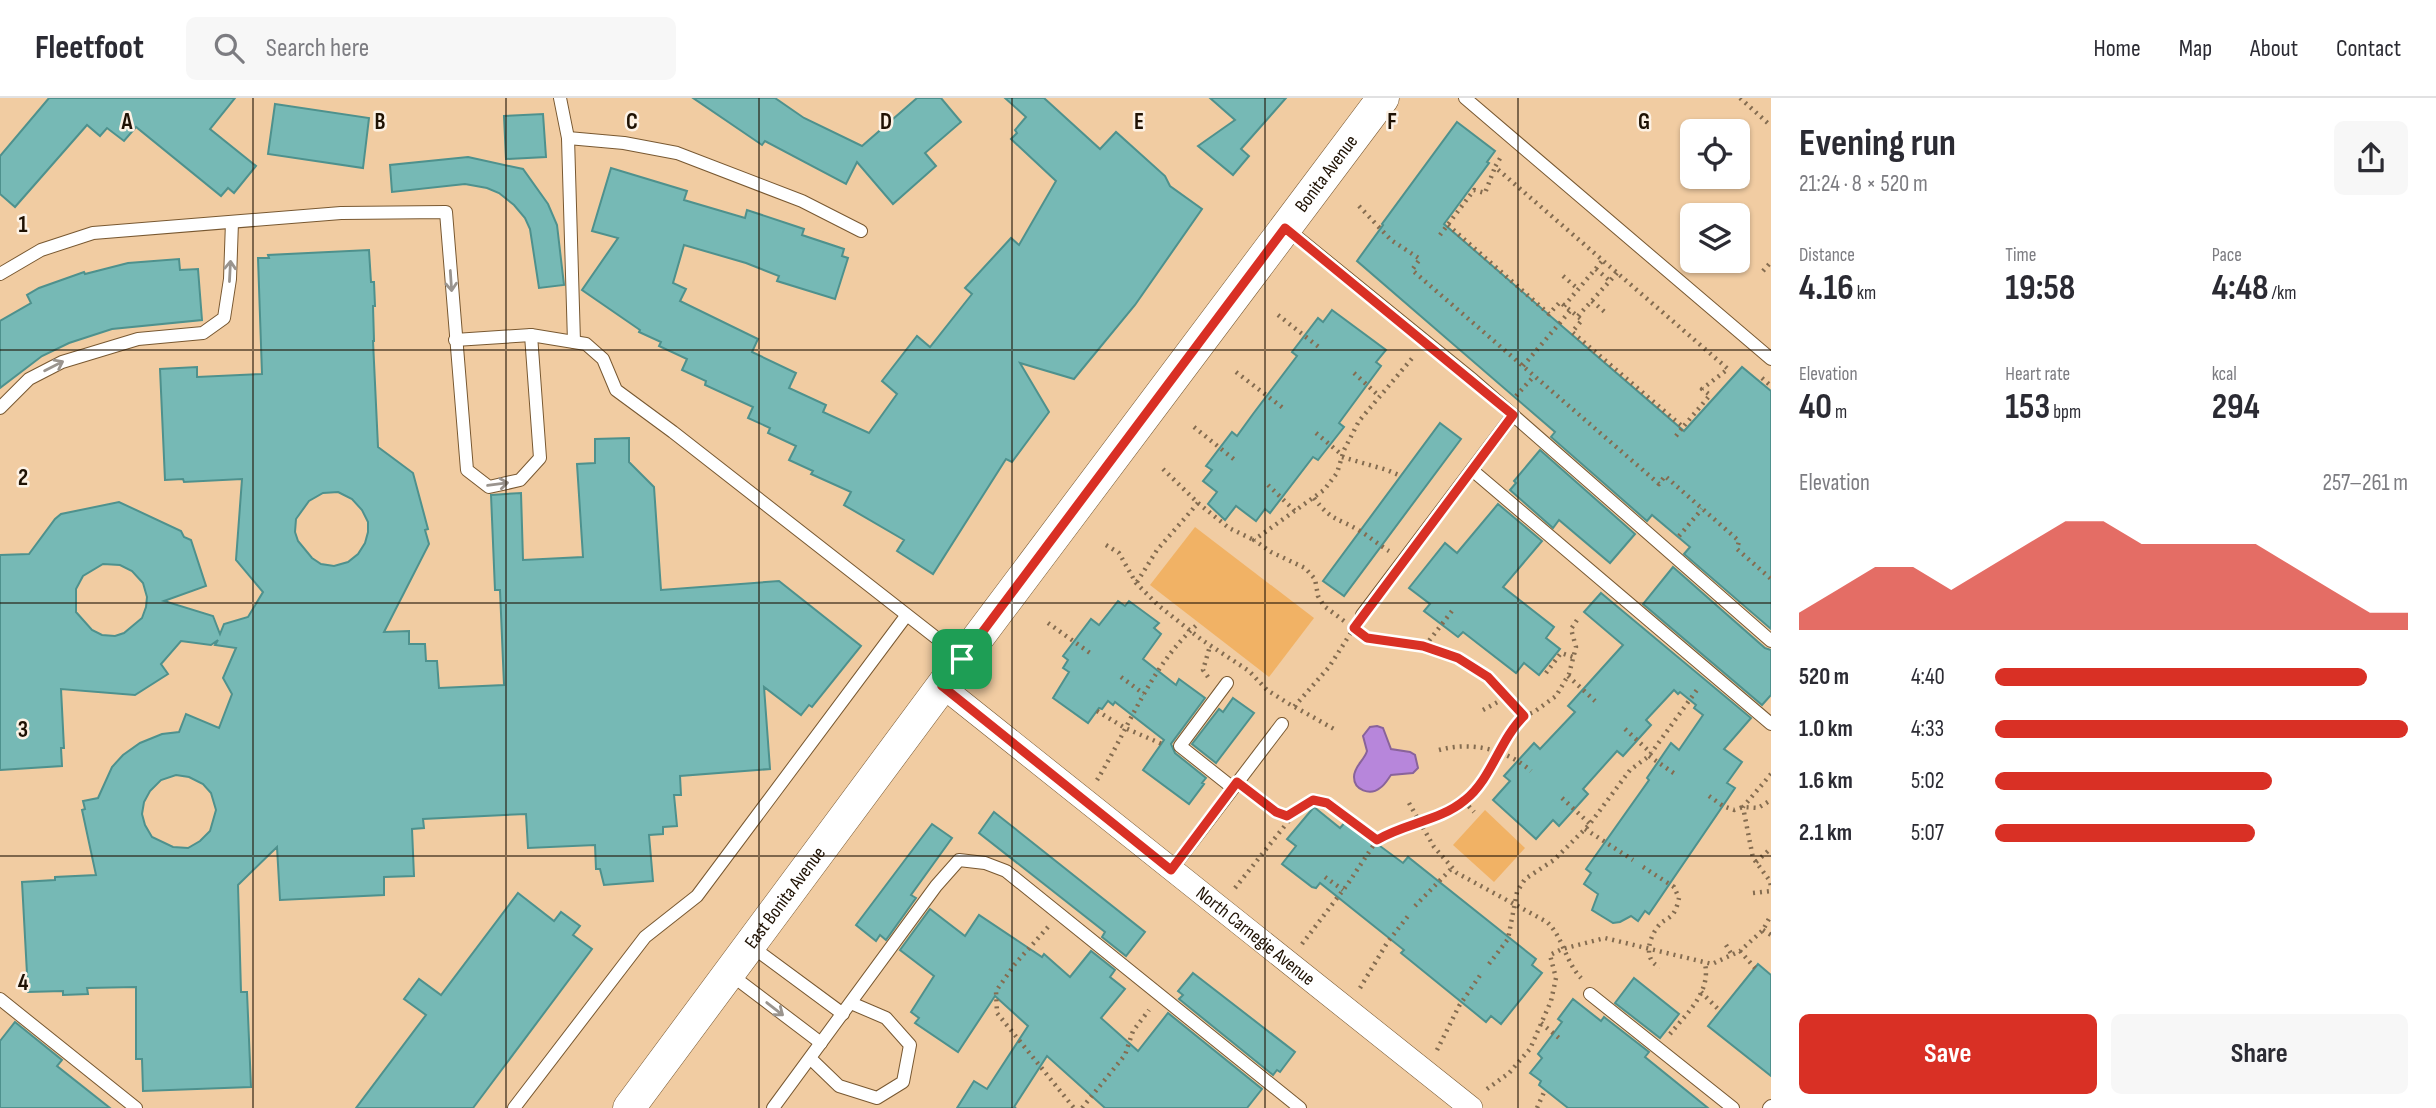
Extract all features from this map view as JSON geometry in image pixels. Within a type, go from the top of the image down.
[{"type":"main road","name":"Bonita Avenue","points":[[942,686],[1383,98]]},
{"type":"main road","name":"East Bonita Avenue","points":[[629,1108],[942,686]]},
{"type":"street","name":"North Carnegie Avenue","points":[[942,686],[1471,1108]]},
{"type":"lane","points":[[560,98],[568,138],[574,342]]},
{"type":"lane","points":[[1465,98],[1771,359]]},
{"type":"lane","points":[[568,138],[624,143],[677,153],[803,201],[861,231]]},
{"type":"lane","points":[[0,274],[41,250],[93,233],[341,213],[446,212],[467,470],[489,487],[520,480],[540,458],[531,335]]},
{"type":"lane","points":[[0,408],[29,379],[62,362],[138,339],[203,334],[224,318],[230,279],[232,222]]},
{"type":"lane","points":[[1285,228],[1513,415],[1771,641]]},
{"type":"lane","points":[[455,340],[531,335],[586,344],[603,359],[616,390],[962,659]]},
{"type":"lane","points":[[1362,615],[1513,415]]},
{"type":"lane","points":[[1472,470],[1771,724]]},
{"type":"lane","points":[[514,1108],[645,937],[697,896],[906,616]]},
{"type":"lane","points":[[1227,683],[1180,747],[1235,785]]},
{"type":"lane","points":[[1171,870],[1282,724]]},
{"type":"lane","points":[[773,1108],[936,886],[959,860],[985,863],[1006,871],[1300,1108]]},
{"type":"lane","points":[[751,946],[843,1014]]},
{"type":"lane","points":[[730,974],[821,1044]]},
{"type":"lane","points":[[1590,994],[1733,1108]]},
{"type":"lane","points":[[0,999],[136,1108]]},
{"type":"lane","points":[[811,1059],[839,1086],[877,1098],[903,1082],[910,1045],[886,1018],[851,1003]]},
{"type":"path","points":[[1740,98],[1771,126]]},
{"type":"path","points":[[1440,235],[1474,190],[1485,193],[1502,157],[1499,145]]},
{"type":"path","points":[[1495,167],[1728,369],[1702,389],[1710,395],[1676,436]]},
{"type":"path","points":[[1359,206],[1391,240],[1420,259],[1412,270],[1659,484],[1665,476],[1739,541],[1737,549],[1771,579]]},
{"type":"path","points":[[1448,225],[1549,314],[1560,302],[1578,317],[1581,320],[1572,332],[1683,427]]},
{"type":"path","points":[[1564,306],[1603,260]]},
{"type":"path","points":[[1763,271],[1771,262]]},
{"type":"path","points":[[1596,269],[1610,281]]},
{"type":"path","points":[[1578,317],[1617,273]]},
{"type":"path","points":[[1563,276],[1578,289]]},
{"type":"path","points":[[1592,301],[1607,314]]},
{"type":"path","points":[[1523,366],[1570,311]]},
{"type":"path","points":[[1278,315],[1320,348]]},
{"type":"path","points":[[1254,540],[1324,490],[1337,473],[1359,421],[1427,343]]},
{"type":"path","points":[[1236,372],[1283,408]]},
{"type":"path","points":[[1354,373],[1379,396]]},
{"type":"path","points":[[1194,427],[1236,461]]},
{"type":"path","points":[[1315,433],[1342,456],[1401,476]]},
{"type":"path","points":[[1163,469],[1229,528],[1306,568],[1315,579],[1318,596],[1324,606],[1367,638],[1425,646],[1458,658],[1488,677],[1524,716]]},
{"type":"path","points":[[1268,485],[1295,511]]},
{"type":"path","points":[[1314,498],[1324,512],[1335,520],[1362,532],[1403,562]]},
{"type":"path","points":[[1136,583],[1157,550],[1198,503]]},
{"type":"path","points":[[1667,550],[1702,509]]},
{"type":"path","points":[[1106,545],[1119,553],[1136,583],[1190,631],[1249,671],[1268,690],[1334,729]]},
{"type":"path","points":[[1425,646],[1452,611]]},
{"type":"path","points":[[1302,944],[1377,840],[1393,831],[1443,815],[1464,801],[1483,777],[1514,726],[1524,716],[1556,696],[1568,676],[1576,646],[1571,629],[1579,617]]},
{"type":"path","points":[[1048,623],[1090,653]]},
{"type":"path","points":[[1096,781],[1144,694],[1190,631],[1199,623]]},
{"type":"path","points":[[1294,707],[1329,667],[1354,628]]},
{"type":"path","points":[[1546,674],[1561,653],[1573,657]]},
{"type":"path","points":[[1489,964],[1508,939],[1517,892],[1525,879],[1554,860],[1590,824],[1630,770],[1650,754],[1685,703],[1711,673]]},
{"type":"path","points":[[1568,676],[1595,701]]},
{"type":"path","points":[[1121,677],[1144,694]]},
{"type":"path","points":[[1483,710],[1507,696]]},
{"type":"path","points":[[1097,711],[1125,728],[1163,744],[1180,747]]},
{"type":"path","points":[[1625,729],[1675,774]]},
{"type":"path","points":[[1439,750],[1458,745],[1481,747],[1519,760],[1531,771]]},
{"type":"path","points":[[1743,807],[1771,774]]},
{"type":"path","points":[[1235,785],[1276,812],[1287,816],[1296,812]]},
{"type":"path","points":[[1709,796],[1734,810],[1743,807],[1758,808],[1771,800]]},
{"type":"path","points":[[1562,798],[1590,824]]},
{"type":"path","points":[[1234,889],[1303,804],[1313,800],[1327,803],[1377,840]]},
{"type":"path","points":[[1464,801],[1474,812]]},
{"type":"path","points":[[1409,803],[1434,847],[1457,873],[1547,922],[1556,931],[1572,969],[1587,985],[1590,994]]},
{"type":"path","points":[[1743,807],[1753,858],[1770,881],[1771,889],[1752,893]]},
{"type":"path","points":[[1585,829],[1633,860]]},
{"type":"path","points":[[1756,862],[1768,851]]},
{"type":"path","points":[[1643,867],[1674,887],[1679,898],[1674,913],[1659,925],[1650,939],[1649,958],[1653,964],[1660,967]]},
{"type":"path","points":[[1415,906],[1452,868]]},
{"type":"path","points":[[1325,877],[1343,890]]},
{"type":"path","points":[[1060,915],[996,991],[997,1013],[1074,1108]]},
{"type":"path","points":[[1487,1089],[1509,1073],[1530,1049],[1550,1001],[1556,978],[1550,955],[1562,949],[1605,938],[1712,964],[1740,951],[1763,930],[1771,915]]},
{"type":"path","points":[[1359,989],[1387,943],[1408,916]]},
{"type":"path","points":[[1763,930],[1771,934]]},
{"type":"path","points":[[1726,945],[1732,955]]},
{"type":"path","points":[[1740,951],[1755,968]]},
{"type":"path","points":[[1659,1048],[1696,1002],[1708,978],[1705,964]]},
{"type":"path","points":[[1437,1050],[1459,1006],[1481,974]]},
{"type":"path","points":[[1701,992],[1720,1011]]},
{"type":"path","points":[[1082,1108],[1125,1055],[1133,1031],[1161,996]]},
{"type":"path","points":[[1541,1023],[1559,1038]]},
{"type":"path","points":[[1537,1108],[1545,1090]]},
{"type":"shaded area","points":[[1195,527],[1314,618],[1269,677],[1150,585]]},
{"type":"shaded area","points":[[1370,727],[1383,728],[1391,749],[1415,755],[1418,768],[1413,773],[1391,775],[1380,788],[1367,791],[1357,785],[1354,773],[1367,751],[1363,736]]},
{"type":"shaded area","points":[[1485,810],[1525,848],[1494,882],[1453,845]]},
{"type":"building","points":[[49,98],[235,98],[210,129],[256,166],[234,193],[228,188],[221,196],[136,127],[124,141],[107,128],[100,136],[87,125],[15,207],[0,194],[0,156]]},
{"type":"building","points":[[693,98],[775,98],[804,118],[862,146],[917,98],[941,98],[961,122],[925,153],[936,166],[893,204],[857,162],[846,184],[765,141],[762,145]]},
{"type":"building","points":[[1005,98],[1044,98],[1100,149],[1116,132],[1165,176],[1170,186],[1202,209],[1135,305],[1074,379],[1020,363],[1049,412],[1012,462],[1006,459],[933,574],[897,551],[904,540],[844,505],[851,492],[811,474],[813,471],[789,460],[796,446],[768,433],[770,428],[748,418],[753,407],[705,385],[706,381],[682,370],[687,359],[659,346],[661,342],[639,332],[640,330],[582,290],[618,238],[592,231],[611,168],[687,191],[684,200],[745,218],[747,210],[804,229],[802,235],[844,249],[842,256],[848,258],[835,299],[777,281],[779,276],[746,263],[684,245],[673,283],[686,289],[680,301],[758,339],[752,352],[796,373],[789,388],[826,405],[823,412],[869,433],[897,394],[882,381],[917,336],[930,347],[972,294],[965,288],[1011,238],[1019,245],[1056,181],[1011,139],[1026,117]]},
{"type":"building","points":[[1210,98],[1286,98],[1241,149],[1249,156],[1233,175],[1198,146],[1235,120]]},
{"type":"building","points":[[275,104],[369,118],[363,168],[268,154]]},
{"type":"building","points":[[543,114],[546,157],[506,159],[504,116]]},
{"type":"building","points":[[1457,122],[1495,151],[1444,224],[1684,431],[1742,367],[1771,391],[1771,629],[1684,554],[1690,547],[1652,515],[1647,521],[1551,437],[1555,432],[1357,261]]},
{"type":"building","points":[[468,157],[523,169],[548,204],[557,225],[564,285],[539,288],[530,229],[514,205],[499,193],[465,184],[392,192],[390,165]]},
{"type":"building","points":[[369,250],[371,282],[374,282],[373,341],[378,447],[413,473],[428,529],[425,530],[429,544],[384,632],[409,631],[409,644],[425,644],[426,661],[437,661],[439,688],[504,685],[500,590],[495,590],[491,495],[521,493],[523,560],[583,557],[577,464],[595,463],[595,439],[629,438],[629,462],[654,487],[661,590],[779,581],[861,646],[812,707],[809,705],[801,715],[764,687],[770,769],[680,776],[681,795],[674,795],[677,826],[663,827],[663,834],[649,835],[653,881],[604,885],[600,869],[596,869],[595,845],[528,848],[526,814],[423,819],[424,828],[412,829],[414,876],[384,877],[384,895],[280,900],[277,847],[238,885],[241,992],[247,992],[251,1087],[143,1091],[142,1059],[136,1059],[136,987],[87,988],[88,994],[63,995],[63,991],[28,992],[22,882],[96,875],[82,810],[85,809],[83,801],[98,798],[112,767],[123,755],[140,743],[162,734],[179,732],[186,714],[219,728],[232,694],[223,678],[236,648],[215,645],[218,640],[211,645],[181,641],[161,664],[168,674],[135,695],[61,689],[64,748],[61,748],[62,766],[0,770],[0,555],[29,554],[61,514],[119,502],[181,531],[184,537],[191,540],[206,586],[164,601],[213,616],[220,634],[224,624],[248,617],[263,592],[236,560],[242,479],[184,482],[183,479],[165,480],[160,369],[197,367],[197,377],[262,374],[258,258],[269,258],[268,255]],"holes":[[[338,492],[352,499],[362,510],[368,522],[368,532],[358,554],[348,562],[334,566],[321,564],[312,558],[298,541],[295,532],[296,519],[309,501],[323,493]],[[103,564],[120,565],[132,571],[143,583],[147,597],[142,618],[124,633],[115,636],[102,635],[92,630],[76,612],[76,589],[83,576]],[[176,775],[189,777],[203,784],[211,793],[216,810],[210,831],[188,848],[173,847],[152,837],[145,825],[142,814],[144,802],[161,780]]]},
{"type":"building","points":[[179,259],[180,270],[198,269],[202,320],[112,329],[69,343],[42,356],[0,388],[0,321],[31,303],[27,295],[84,272],[85,274],[128,263]]},
{"type":"building","points":[[1332,310],[1386,350],[1376,362],[1381,366],[1339,423],[1344,427],[1318,460],[1313,457],[1270,513],[1265,509],[1256,521],[1236,506],[1225,520],[1208,504],[1217,492],[1203,481],[1212,470],[1206,466],[1232,432],[1237,436],[1297,356],[1292,352],[1318,318],[1323,322]]},
{"type":"building","points":[[1440,423],[1461,439],[1344,596],[1323,581]]},
{"type":"building","points":[[1540,450],[1635,534],[1610,563],[1559,520],[1553,528],[1510,490],[1516,483],[1514,481]]},
{"type":"building","points":[[1498,504],[1542,541],[1503,587],[1554,627],[1546,638],[1560,649],[1539,675],[1524,663],[1516,673],[1463,632],[1458,637],[1424,611],[1430,604],[1409,588],[1445,543],[1457,553]]},
{"type":"building","points":[[1673,567],[1765,648],[1771,650],[1771,695],[1762,705],[1643,604]]},
{"type":"building","points":[[1601,593],[1751,718],[1724,749],[1742,762],[1727,783],[1735,788],[1649,914],[1645,911],[1638,921],[1631,916],[1613,923],[1592,910],[1598,894],[1584,884],[1591,873],[1586,869],[1649,780],[1647,778],[1671,743],[1679,750],[1703,715],[1694,708],[1696,705],[1674,690],[1646,720],[1651,725],[1623,756],[1617,751],[1583,789],[1588,794],[1559,826],[1553,820],[1536,839],[1493,800],[1510,781],[1504,776],[1534,743],[1540,749],[1575,712],[1568,706],[1623,645],[1584,612]]},
{"type":"building","points":[[1118,601],[1125,606],[1129,601],[1159,623],[1154,628],[1161,634],[1143,659],[1176,685],[1179,679],[1205,698],[1171,744],[1175,753],[1206,778],[1189,804],[1143,770],[1164,740],[1115,702],[1113,705],[1108,701],[1102,709],[1099,708],[1088,723],[1053,698],[1069,672],[1063,668],[1068,660],[1063,656],[1091,619],[1099,625]]},
{"type":"building","points":[[1233,698],[1254,713],[1216,763],[1192,744],[1219,709],[1223,712]]},
{"type":"building","points":[[1314,807],[1340,828],[1346,821],[1403,863],[1408,857],[1536,959],[1532,965],[1542,973],[1501,1024],[1491,1016],[1486,1022],[1401,953],[1404,950],[1320,883],[1316,888],[1312,887],[1282,864],[1296,846],[1287,839]]},
{"type":"building","points":[[994,812],[1145,932],[1126,956],[1102,937],[1105,932],[979,833]]},
{"type":"building","points":[[932,824],[952,838],[911,895],[916,898],[886,940],[880,935],[876,941],[856,925]]},
{"type":"building","points":[[518,893],[554,921],[561,912],[580,926],[573,935],[592,949],[473,1108],[356,1108],[426,1015],[404,999],[419,979],[441,995]]},
{"type":"building","points":[[930,909],[965,936],[979,915],[1042,957],[1044,954],[1070,977],[1091,951],[1115,970],[1110,977],[1125,989],[1101,1018],[1138,1051],[1168,1013],[1262,1089],[1247,1108],[1105,1108],[1047,1056],[1014,1107],[1016,1108],[957,1108],[974,1081],[987,1089],[1028,1026],[995,996],[958,1052],[915,1023],[919,1018],[911,1012],[934,976],[900,950]]},
{"type":"building","points":[[1758,964],[1771,975],[1771,1076],[1708,1026]]},
{"type":"building","points":[[1193,973],[1295,1052],[1280,1072],[1277,1070],[1273,1075],[1179,999],[1183,995],[1178,991]]},
{"type":"building","points":[[1634,978],[1679,1014],[1660,1038],[1615,1003]]},
{"type":"building","points":[[1573,999],[1601,1021],[1604,1017],[1649,1052],[1645,1057],[1708,1108],[1568,1108],[1539,1085],[1541,1081],[1530,1073],[1542,1058],[1538,1054],[1562,1022],[1558,1019]]},
{"type":"building","points":[[15,1022],[62,1060],[57,1066],[110,1108],[0,1108],[0,1041]]},
{"type":"route","points":[[1285,228],[1513,415],[1354,628],[1367,638],[1423,646],[1458,658],[1488,677],[1524,716],[1514,726],[1467,800],[1443,815],[1393,831],[1377,840],[1327,803],[1313,800],[1287,816],[1276,812],[1237,782],[1171,870],[942,686],[962,659],[1285,228]]}]
